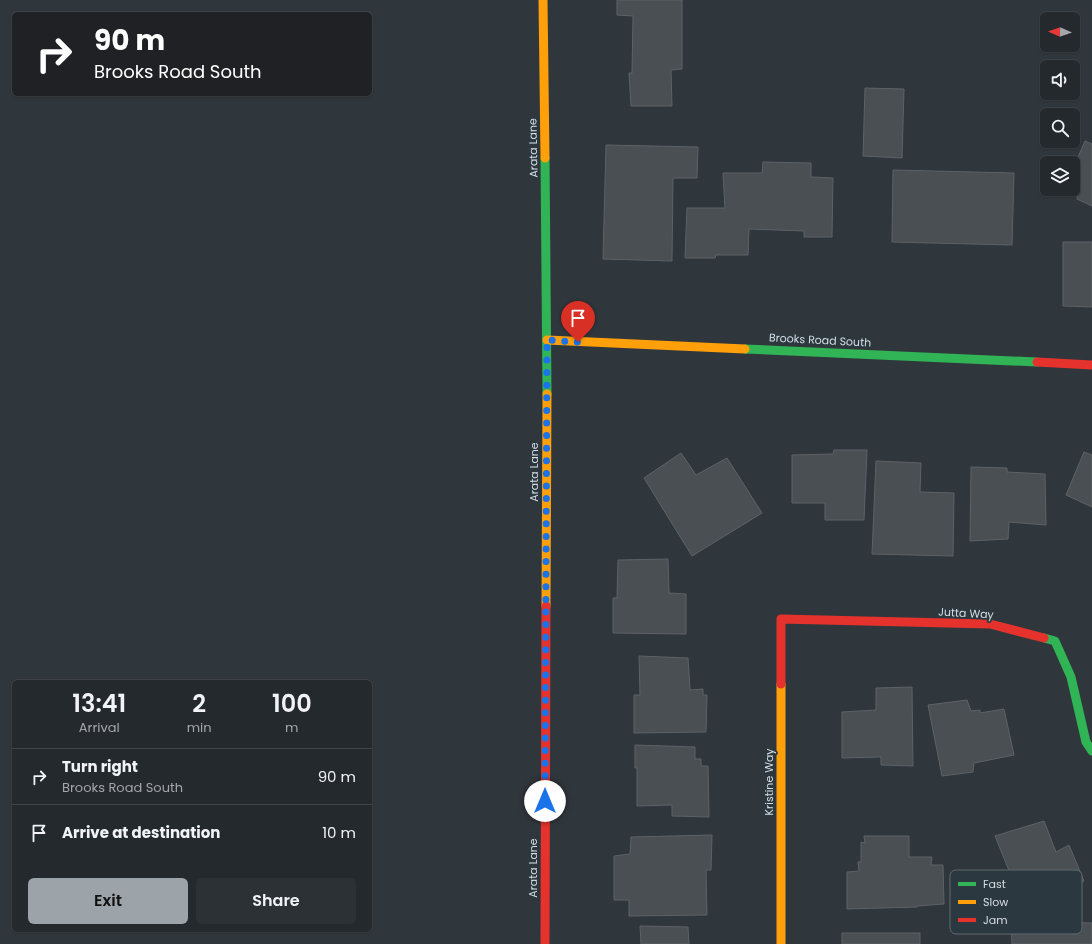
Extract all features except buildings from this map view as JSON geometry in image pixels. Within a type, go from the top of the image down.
[{"type":"street","name":"Arata Lane","points":[[543,0],[547,340],[545,944]]},
{"type":"street","name":"Brooks Road South","points":[[547,340],[1092,365]]},
{"type":"street","name":"Jutta Way","points":[[781,620],[990,624],[1055,641],[1071,677],[1086,742],[1092,751]]},
{"type":"street","name":"Kristine Way","points":[[781,620],[781,944]]},
{"type":"traffic: fast","points":[[545,158],[547,394]]},
{"type":"traffic: fast","points":[[745,349],[1037,362]]},
{"type":"traffic: fast","points":[[1044,638],[1055,641],[1071,677],[1086,742],[1092,751]]},
{"type":"traffic: slow","points":[[543,0],[545,158]]},
{"type":"traffic: slow","points":[[547,340],[745,349]]},
{"type":"traffic: slow","points":[[546,606],[547,394]]},
{"type":"traffic: slow","points":[[781,684],[781,944]]},
{"type":"traffic: jam","points":[[1037,362],[1092,365]]},
{"type":"traffic: jam","points":[[545,944],[546,606]]},
{"type":"traffic: jam","points":[[781,684],[781,619],[990,624],[1044,638]]},
{"type":"route","points":[[545,801],[547,340],[578,342]]}]
